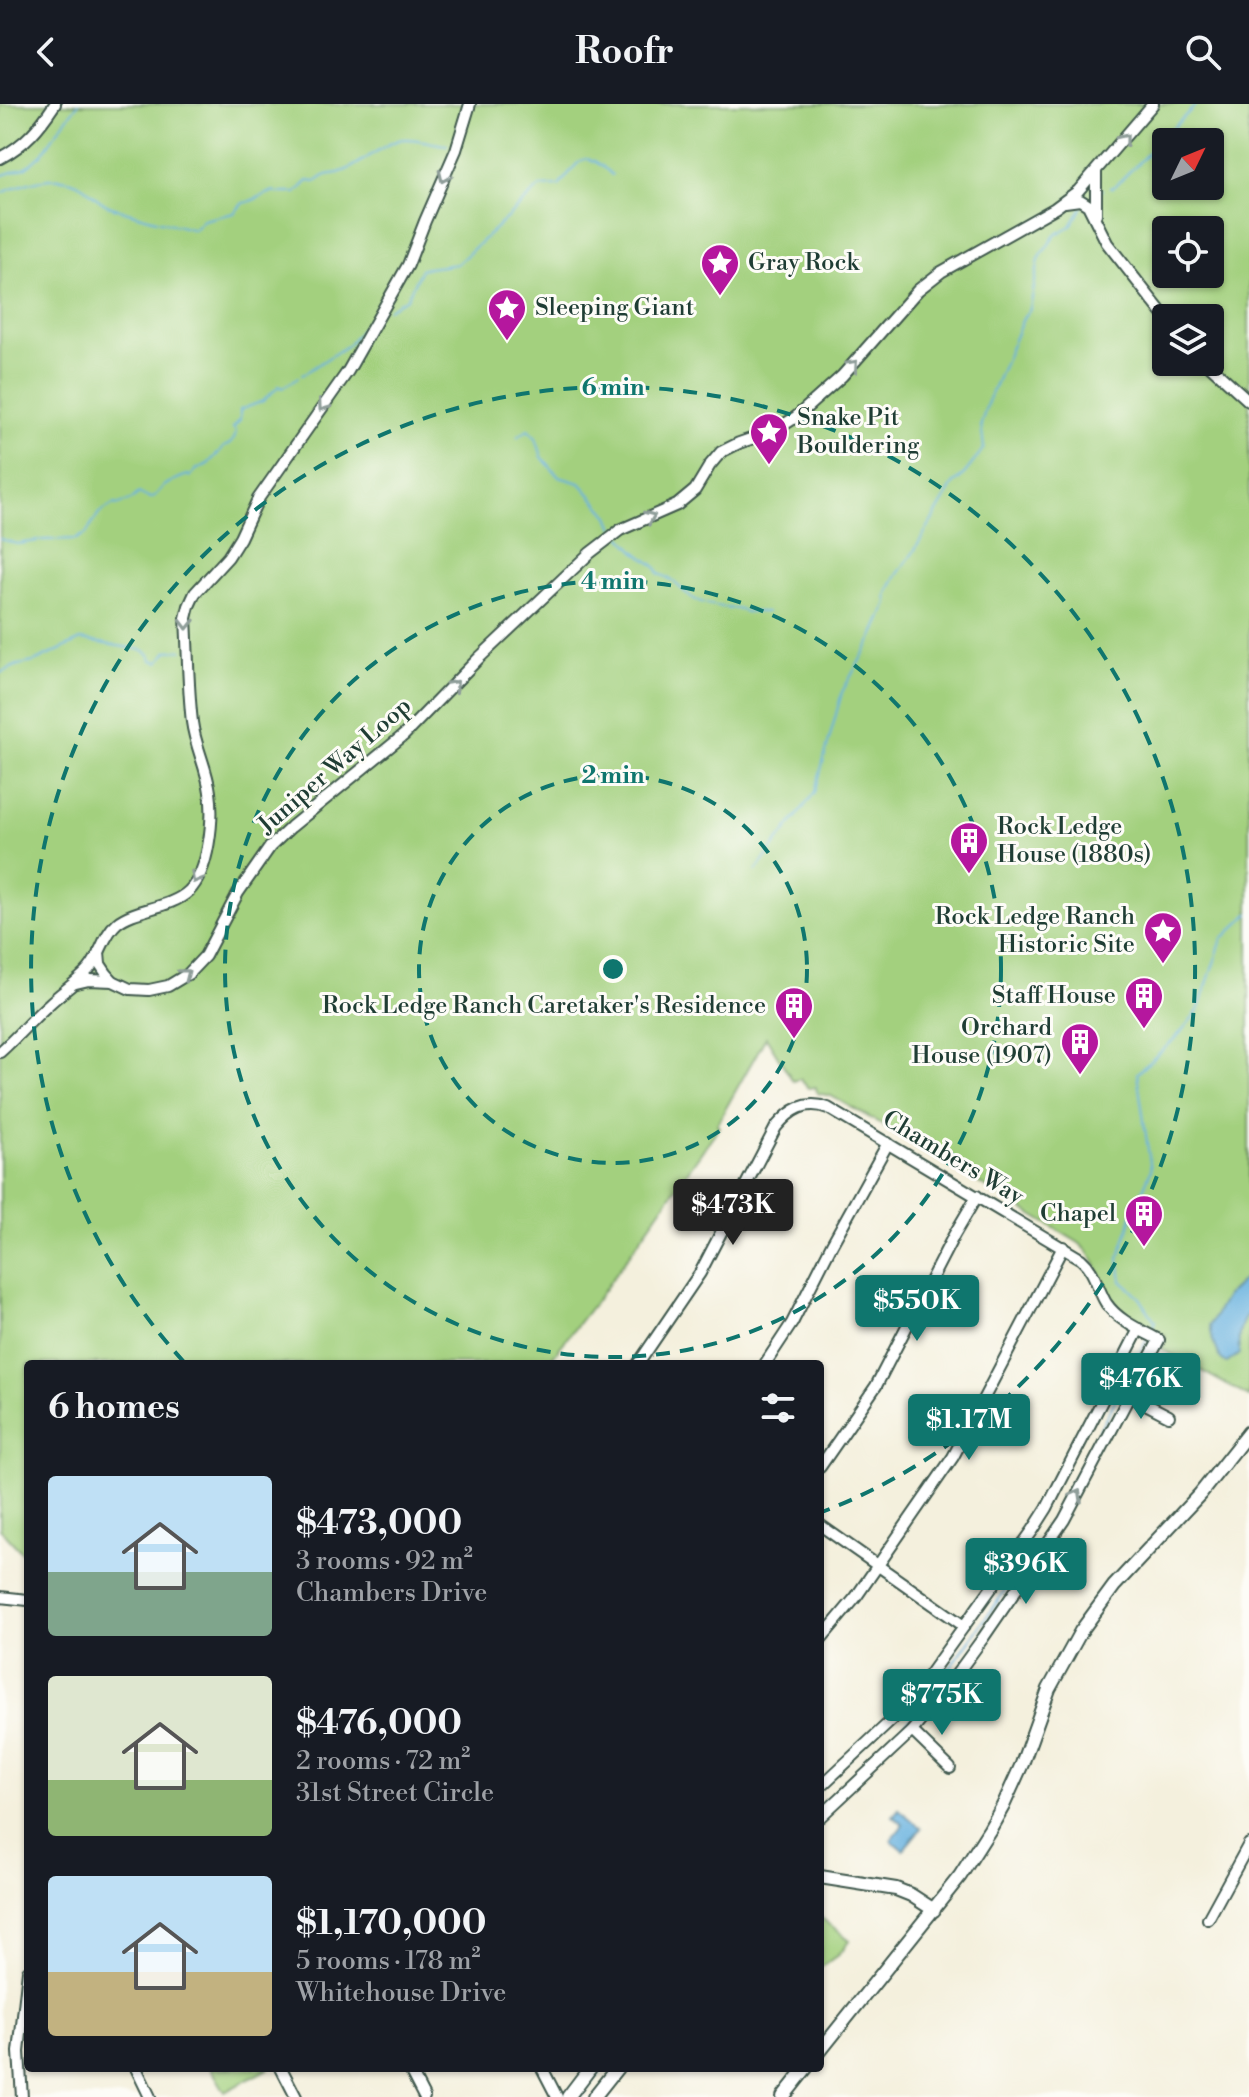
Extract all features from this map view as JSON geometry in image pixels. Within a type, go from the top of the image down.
[{"type":"main road","points":[[824,2046],[960,1876],[1003,1806],[1049,1689],[1081,1631],[1114,1586],[1200,1494],[1249,1432]]},
{"type":"main road","points":[[824,1878],[896,1889],[934,1910]]},
{"type":"main road","points":[[568,2097],[587,2072]]},
{"type":"main road","points":[[594,2097],[614,2072]]},
{"type":"main road","points":[[783,2097],[803,2072]]},
{"type":"street","points":[[0,158],[17,148],[40,127],[55,104]]},
{"type":"street","points":[[0,1052],[53,999],[76,983],[91,967],[108,933],[119,921],[170,902],[187,892],[199,877],[206,856],[211,813],[210,792],[192,723],[186,618],[189,606],[195,593],[228,557],[258,499],[348,371],[408,265],[456,150],[470,104]]},
{"type":"street","name":"Juniper Way Loop","points":[[76,983],[113,981],[130,989],[149,990],[168,986],[188,974],[205,956],[238,893],[270,847],[404,735],[479,658],[590,553],[620,530],[677,505],[695,490],[721,452],[774,431],[796,417],[842,376],[918,290],[941,272],[1063,203],[1078,191],[1153,104]]},
{"type":"street","points":[[1095,218],[1096,172]]},
{"type":"street","points":[[1063,203],[1084,202],[1107,243],[1155,304]]},
{"type":"street","points":[[1221,376],[1249,401]]},
{"type":"street","points":[[99,952],[100,964],[113,981]]},
{"type":"street","name":"Chambers Way","points":[[641,1360],[700,1273],[776,1127],[801,1100],[828,1108],[1087,1264],[1112,1310],[1159,1340],[1130,1396]]},
{"type":"street","points":[[768,1360],[792,1323],[888,1143]]},
{"type":"street","points":[[824,1461],[876,1386],[977,1196]]},
{"type":"street","points":[[824,1636],[844,1613],[953,1457],[1063,1247]]},
{"type":"street","points":[[824,1783],[911,1700],[1017,1554],[1047,1508],[1139,1329]]},
{"type":"street","points":[[824,1813],[912,1731],[957,1675],[1058,1530],[1130,1396],[1169,1416]]},
{"type":"street","points":[[824,1528],[964,1626]]},
{"type":"street","points":[[0,1597],[24,1600]]},
{"type":"street","points":[[912,1731],[950,1768]]},
{"type":"street","points":[[1208,1919],[1249,1844]]},
{"type":"street","points":[[22,2097],[19,2052],[24,2007]]},
{"type":"street","points":[[138,2072],[150,2097]]},
{"type":"street","points":[[283,2072],[296,2097]]},
{"type":"street","points":[[411,2072],[424,2097]]},
{"type":"street","points":[[544,2072],[557,2097]]},
{"type":"green space","points":[[0,104],[1249,104],[1249,1397],[1162,1349],[1165,1335],[1122,1310],[1108,1291],[1091,1256],[1079,1243],[881,1124],[831,1096],[817,1093],[816,1087],[808,1088],[800,1079],[793,1081],[766,1037],[717,1124],[719,1127],[605,1289],[550,1360],[24,1360],[24,1555],[0,1529]]},
{"type":"green space","points":[[824,1920],[850,1940],[839,1954],[824,1965]]},
{"type":"green space","points":[[213,2072],[262,2072],[225,2092]]},
{"type":"water","points":[[1249,1274],[1249,1313],[1241,1327],[1239,1354],[1227,1363],[1221,1359],[1210,1325],[1226,1296]]},
{"type":"water","points":[[899,1809],[921,1828],[903,1850],[891,1840],[903,1825],[893,1816]]},
{"type":"waterway","points":[[0,176],[27,167],[41,155],[78,104]]},
{"type":"waterway","points":[[1110,188],[1197,104]]},
{"type":"waterway","points":[[0,194],[31,182],[64,179],[84,187],[109,206],[194,230],[203,220],[234,213],[243,203],[274,191],[296,193],[308,181],[316,182],[351,168],[397,140],[415,139],[447,145]]},
{"type":"waterway","points":[[388,309],[407,298],[421,269],[457,264],[540,187],[559,186],[583,160],[595,161],[612,175]]},
{"type":"waterway","points":[[756,871],[815,792],[842,692],[872,639],[895,578],[954,483],[984,448],[981,424],[1024,316],[1030,309],[1039,259],[1055,235],[1071,226],[1082,207]]},
{"type":"waterway","points":[[302,375],[348,345],[368,320]]},
{"type":"waterway","points":[[0,539],[17,544],[76,539],[86,534],[99,513],[114,504],[131,500],[139,493],[152,498],[167,484],[188,475],[190,477],[208,464],[234,439],[236,432],[233,428],[240,420],[240,410],[263,401],[279,386],[282,388],[298,378]]},
{"type":"waterway","points":[[517,437],[528,430],[536,438],[542,457],[559,477],[580,483],[609,516],[614,528]]},
{"type":"waterway","points":[[621,536],[656,567],[659,574],[695,600],[745,612],[767,612]]},
{"type":"waterway","points":[[0,673],[34,662],[81,640],[143,650],[152,660],[159,662],[167,651],[182,650]]},
{"type":"waterway","points":[[1151,1331],[1155,1321],[1140,1298],[1122,1281],[1119,1259],[1151,1170],[1137,1073],[1176,1038],[1198,1011],[1222,939],[1249,914]]},
{"type":"waterway","points":[[824,1803],[904,1726],[936,1688],[1036,1547],[1148,1337]]},
{"type":"waterway","points":[[581,2097],[601,2072]]},
{"type":"place","name":"Gray Rock","points":[[720,297]]},
{"type":"place","name":"Sleeping Giant","points":[[507,342]]},
{"type":"place","name":"Snake Pit Bouldering","points":[[769,466]]},
{"type":"place","name":"Rock Ledge House (1880s)","points":[[969,875]]},
{"type":"place","name":"Rock Ledge Ranch Historic Site","points":[[1163,965]]},
{"type":"place","name":"Staff House","points":[[1144,1030]]},
{"type":"place","name":"Rock Ledge Ranch Caretaker's Residence","points":[[794,1040]]},
{"type":"place","name":"Orchard House (1907)","points":[[1080,1076]]},
{"type":"place","name":"Chapel","points":[[1144,1248]]}]
